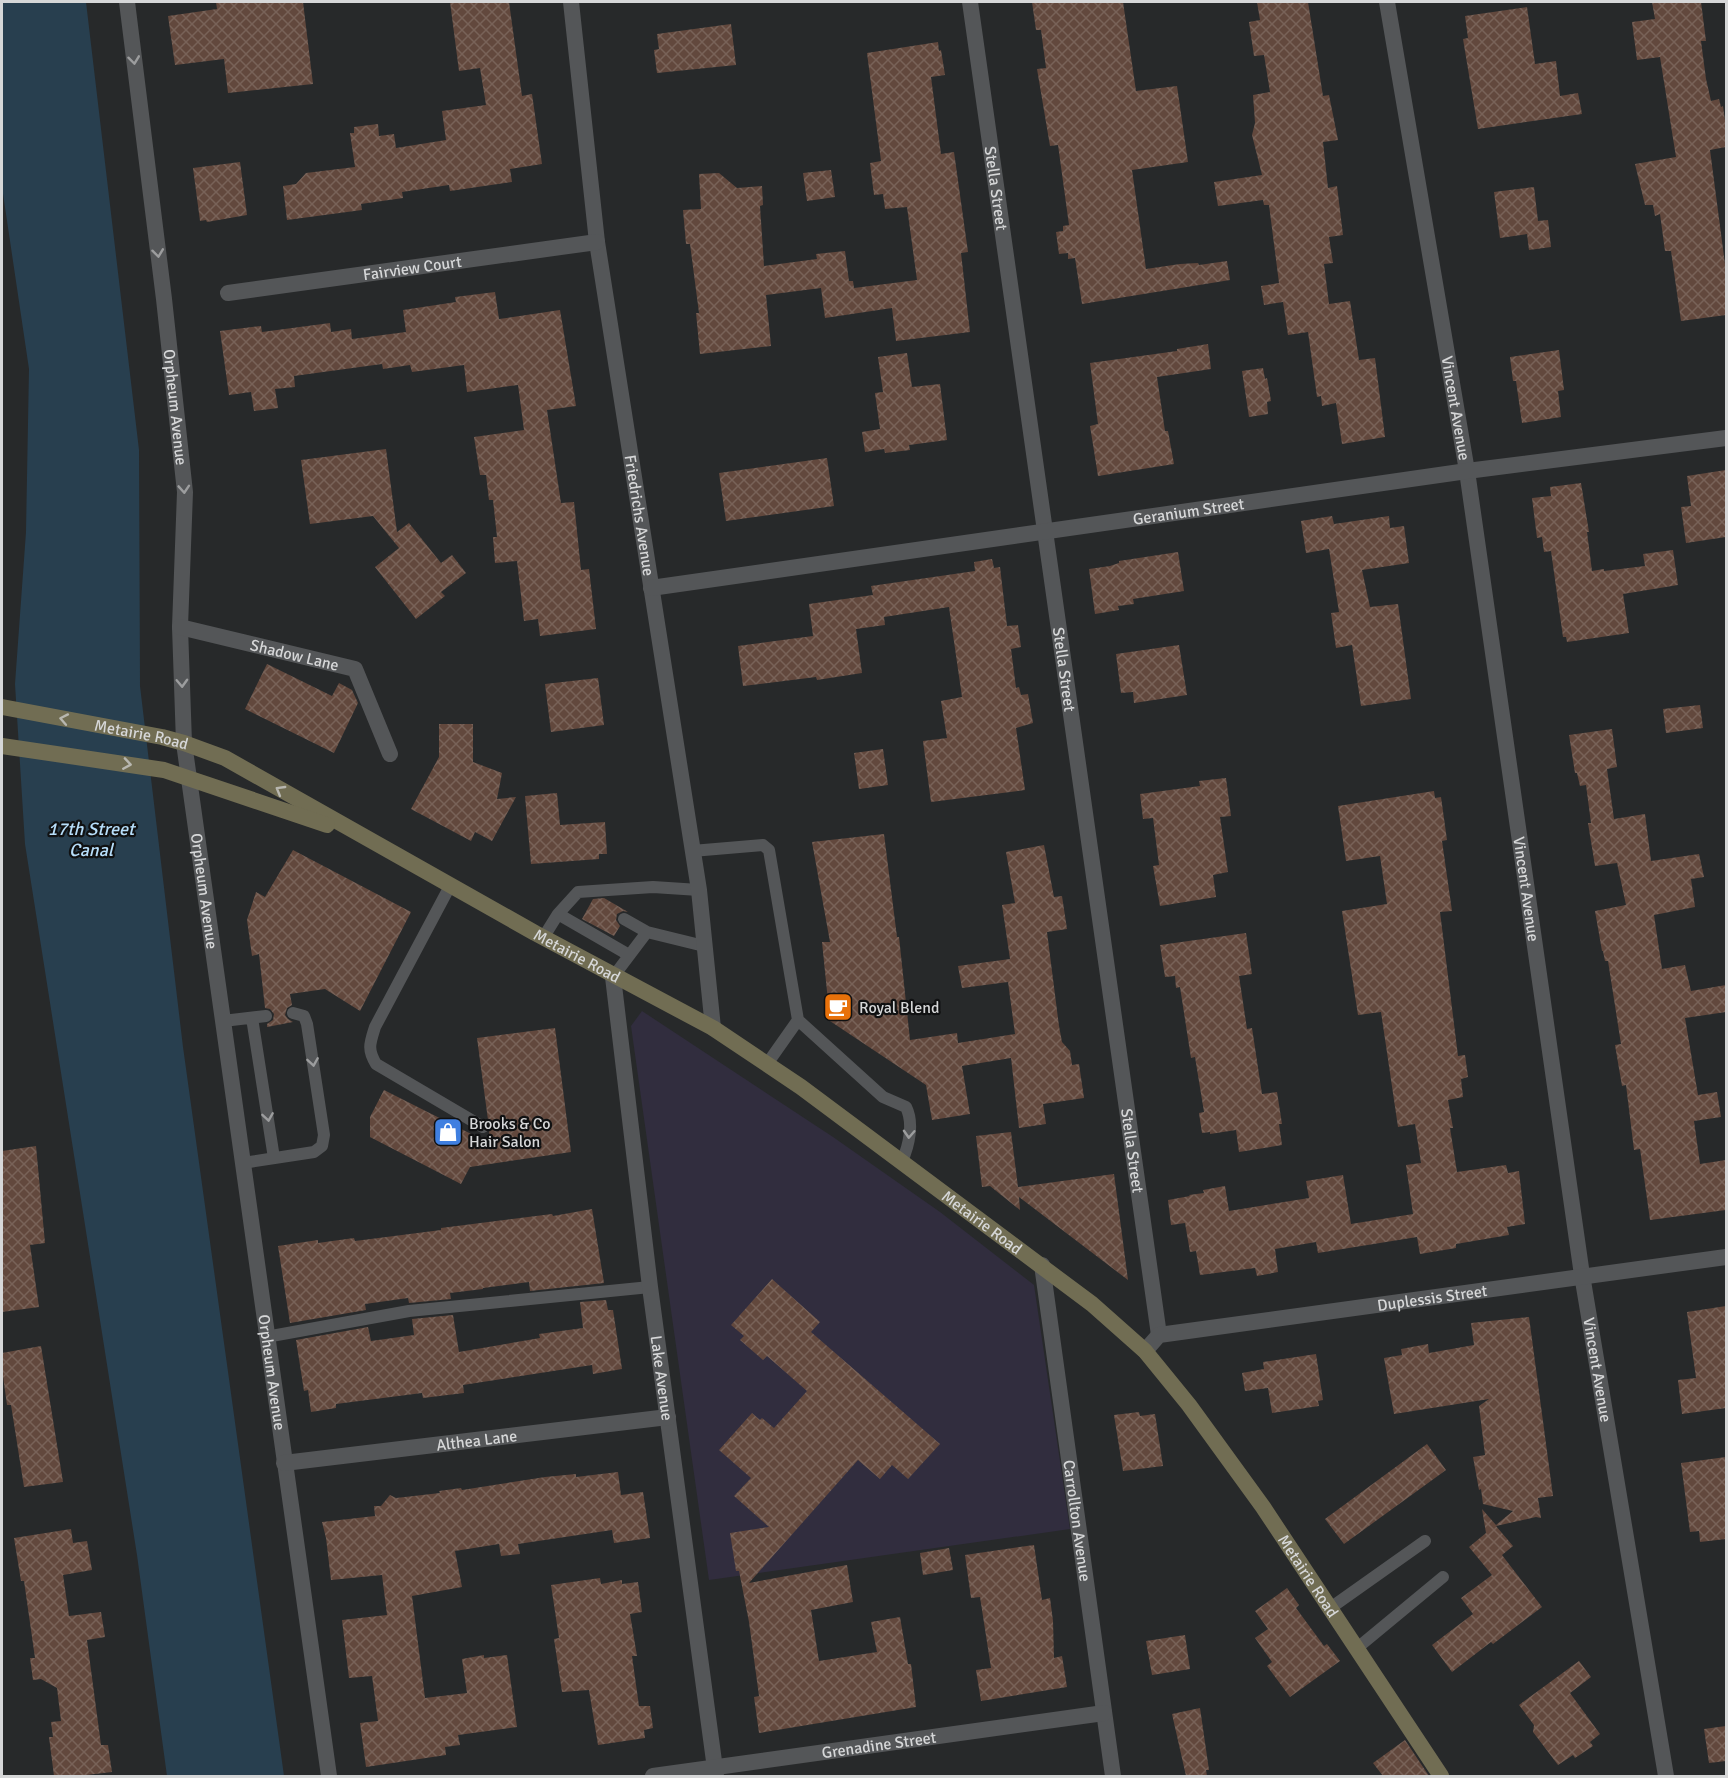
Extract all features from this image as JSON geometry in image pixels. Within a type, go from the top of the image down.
[{"type":"main road","name":"Metairie Road","points":[[2,707],[162,737],[225,759],[613,977],[713,1028],[801,1087],[1042,1265],[1092,1304],[1145,1351],[1189,1405],[1263,1507],[1441,1776]]},
{"type":"main road","name":"Metairie Road","points":[[4,746],[164,770],[368,839]]},
{"type":"street","name":"Orpheum Avenue","points":[[127,2],[185,492],[180,627],[184,743],[329,1776]]},
{"type":"street","name":"Friedrichs Avenue","points":[[571,2],[597,242],[699,890],[713,1028]]},
{"type":"street","name":"Stella Street","points":[[970,2],[1159,1335]]},
{"type":"street","name":"Vincent Avenue","points":[[1387,2],[1467,471],[1582,1275],[1666,1776]]},
{"type":"street","name":"Fairview Court","points":[[228,293],[597,242]]},
{"type":"street","name":"Geranium Street","points":[[651,588],[1467,471],[1726,438]]},
{"type":"street","name":"Shadow Lane","points":[[180,627],[355,669],[390,754]]},
{"type":"street","name":"Lake Avenue","points":[[613,977],[650,1287],[716,1772]]},
{"type":"street","name":"Duplessis Street","points":[[1159,1335],[1726,1257]]},
{"type":"street","name":"Carrollton Avenue","points":[[1042,1265],[1113,1776]]},
{"type":"street","points":[[1145,1351],[1159,1335]]},
{"type":"street","name":"Althea Lane","points":[[284,1463],[668,1418]]},
{"type":"street","name":"Grenadine Street","points":[[653,1776],[716,1772],[1104,1713]]},
{"type":"lane","points":[[692,851],[763,845],[769,850],[798,1020],[883,1097],[906,1107],[910,1117],[908,1148],[902,1161]]},
{"type":"lane","points":[[450,886],[375,1027],[370,1042],[370,1053],[376,1064],[483,1127]]},
{"type":"lane","points":[[543,938],[558,914],[578,892],[654,887],[699,890]]},
{"type":"lane","points":[[578,892],[593,901]]},
{"type":"lane","points":[[558,914],[629,955]]},
{"type":"lane","points":[[624,919],[647,932],[704,946]]},
{"type":"lane","points":[[613,977],[647,932]]},
{"type":"lane","points":[[243,1163],[314,1152],[322,1146],[324,1135],[307,1024],[304,1016],[293,1013]]},
{"type":"lane","points":[[223,1021],[266,1016]]},
{"type":"lane","points":[[252,1018],[274,1158]]},
{"type":"lane","points":[[767,1065],[798,1020]]},
{"type":"lane","points":[[266,1337],[409,1311],[650,1287]]},
{"type":"lane","points":[[1329,1609],[1425,1541]]},
{"type":"lane","points":[[1356,1649],[1443,1577]]},
{"type":"shaded area","points":[[642,1011],[833,1137],[940,1212],[1034,1285],[1070,1529],[709,1580],[631,1026]]},
{"type":"water","name":"17th Street Canal","points":[[2,2],[86,2],[139,450],[140,686],[183,1047],[284,1776],[167,1776],[137,1555],[25,844],[15,684],[26,532],[29,369],[2,187]]},
{"type":"building","points":[[216,2],[303,2],[313,84],[228,93],[224,59],[175,65],[168,16],[217,9]]},
{"type":"building","points":[[450,2],[509,2],[522,96],[532,94],[542,164],[510,169],[512,182],[450,191],[449,185],[402,192],[403,198],[361,204],[362,210],[287,220],[283,186],[296,184],[306,173],[355,167],[350,133],[354,133],[354,127],[378,124],[379,136],[394,134],[396,148],[446,140],[442,111],[486,105],[480,68],[459,71]]},
{"type":"building","points":[[1032,2],[1123,2],[1136,91],[1177,86],[1188,162],[1132,170],[1146,269],[1227,261],[1230,280],[1082,304],[1075,258],[1068,259],[1068,253],[1059,254],[1056,232],[1063,231],[1063,226],[1069,225],[1058,145],[1050,146],[1037,69],[1046,68],[1041,30],[1036,30]]},
{"type":"building","points":[[1257,2],[1308,2],[1323,96],[1329,95],[1338,140],[1323,142],[1328,188],[1337,186],[1343,235],[1329,237],[1333,263],[1324,264],[1329,304],[1350,301],[1359,360],[1375,358],[1385,437],[1342,444],[1336,403],[1322,406],[1321,396],[1317,397],[1308,332],[1288,335],[1283,302],[1264,305],[1261,286],[1279,283],[1269,205],[1264,205],[1263,200],[1218,206],[1214,182],[1262,175],[1252,135],[1255,123],[1253,95],[1270,92],[1264,55],[1254,56],[1249,22],[1260,20]]},
{"type":"building","points":[[1652,2],[1701,2],[1706,41],[1701,41],[1706,79],[1711,101],[1719,99],[1721,107],[1723,106],[1726,128],[1726,147],[1710,150],[1726,264],[1726,315],[1681,321],[1671,251],[1665,251],[1660,214],[1655,216],[1653,205],[1645,205],[1635,164],[1676,157],[1660,57],[1637,60],[1632,22],[1655,19]]},
{"type":"building","points":[[1527,7],[1535,64],[1556,61],[1560,96],[1578,93],[1582,114],[1478,129],[1463,39],[1468,38],[1465,16]]},
{"type":"building","points":[[731,24],[736,65],[657,73],[654,50],[659,49],[657,34]]},
{"type":"building","points":[[938,42],[945,75],[931,77],[941,154],[954,152],[968,252],[961,253],[970,332],[896,341],[892,308],[825,318],[821,288],[766,295],[771,346],[700,354],[696,313],[699,313],[690,244],[686,244],[683,210],[701,209],[699,174],[719,173],[737,188],[762,186],[763,205],[760,206],[764,266],[817,259],[816,254],[845,251],[849,281],[853,281],[854,288],[917,280],[907,207],[885,209],[883,194],[874,195],[870,163],[881,161],[867,53]]},
{"type":"building","points":[[240,162],[247,215],[207,222],[206,220],[200,221],[193,168]]},
{"type":"building","points":[[831,170],[835,197],[807,201],[803,173]]},
{"type":"building","points":[[1534,187],[1538,221],[1548,220],[1551,247],[1529,250],[1527,234],[1500,238],[1494,192]]},
{"type":"building","points":[[495,292],[499,319],[560,310],[576,406],[547,410],[561,503],[574,502],[581,570],[589,569],[596,629],[540,636],[538,619],[524,621],[517,561],[495,563],[493,537],[497,537],[493,500],[489,500],[486,475],[480,475],[474,437],[524,430],[518,385],[467,392],[464,365],[412,372],[410,365],[383,369],[382,364],[294,376],[295,387],[275,389],[278,408],[254,411],[251,392],[229,395],[220,331],[261,326],[262,332],[330,323],[331,332],[351,329],[352,339],[406,332],[403,310],[456,302],[455,297]]},
{"type":"building","points":[[1208,344],[1211,369],[1157,377],[1165,431],[1168,431],[1174,464],[1098,476],[1090,426],[1098,424],[1090,363],[1177,351],[1177,349]]},
{"type":"building","points":[[1559,350],[1564,390],[1558,391],[1561,417],[1522,423],[1510,357]]},
{"type":"building","points":[[907,353],[912,387],[940,384],[947,440],[909,445],[910,450],[885,453],[884,449],[865,452],[862,432],[880,429],[875,393],[883,392],[878,357]]},
{"type":"building","points":[[1263,368],[1271,401],[1267,402],[1268,414],[1249,417],[1242,371]]},
{"type":"building","points":[[386,449],[397,532],[409,523],[441,563],[452,555],[466,573],[441,592],[445,596],[416,619],[375,567],[399,548],[373,516],[310,524],[301,460]]},
{"type":"building","points":[[827,458],[834,506],[726,521],[719,473]]},
{"type":"building","points":[[1726,470],[1726,537],[1686,543],[1681,507],[1691,506],[1687,476]]},
{"type":"building","points":[[1581,483],[1589,532],[1587,532],[1592,571],[1645,566],[1643,554],[1673,550],[1678,585],[1623,594],[1629,633],[1567,642],[1566,637],[1563,637],[1551,551],[1544,552],[1542,537],[1537,538],[1532,498],[1551,496],[1550,487]]},
{"type":"building","points":[[1332,516],[1334,524],[1389,516],[1390,528],[1404,526],[1409,563],[1362,570],[1370,607],[1398,604],[1411,699],[1361,706],[1352,645],[1336,648],[1331,613],[1339,612],[1329,549],[1306,553],[1301,521]]},
{"type":"building","points":[[1178,552],[1184,591],[1133,599],[1134,604],[1118,606],[1119,610],[1095,614],[1089,569],[1110,566],[1119,561]]},
{"type":"building","points":[[992,559],[994,568],[1000,567],[1007,626],[1018,625],[1021,647],[1011,649],[1016,688],[1019,687],[1021,695],[1028,694],[1033,723],[1016,728],[1025,790],[931,802],[923,741],[947,738],[941,701],[962,697],[949,607],[884,617],[885,625],[856,629],[862,673],[817,680],[816,677],[743,686],[738,646],[813,636],[809,604],[873,595],[871,586],[975,571],[974,562]]},
{"type":"building","points":[[1179,645],[1187,695],[1134,703],[1133,692],[1121,693],[1116,654]]},
{"type":"building","points":[[267,664],[332,696],[339,683],[352,690],[358,703],[334,753],[245,709]]},
{"type":"building","points":[[598,678],[604,725],[551,732],[545,684]]},
{"type":"building","points":[[1700,705],[1703,728],[1666,733],[1663,709]]},
{"type":"building","points":[[439,724],[473,724],[473,762],[502,773],[497,799],[516,797],[492,841],[475,832],[471,841],[411,809],[439,757]]},
{"type":"building","points":[[1612,729],[1617,767],[1607,769],[1614,819],[1645,814],[1651,861],[1699,854],[1704,877],[1691,879],[1695,907],[1654,915],[1662,969],[1685,965],[1691,991],[1726,985],[1726,1012],[1685,1018],[1698,1095],[1717,1092],[1721,1117],[1694,1121],[1700,1164],[1726,1160],[1726,1210],[1650,1220],[1640,1149],[1634,1150],[1626,1085],[1622,1086],[1615,1045],[1621,1044],[1608,961],[1605,961],[1602,951],[1595,911],[1626,905],[1617,863],[1595,866],[1588,823],[1591,823],[1586,785],[1580,786],[1577,773],[1575,773],[1569,735]]},
{"type":"building","points":[[883,749],[888,785],[859,789],[854,753]]},
{"type":"building","points":[[1226,778],[1231,816],[1220,817],[1228,872],[1213,875],[1216,897],[1160,906],[1153,866],[1159,865],[1153,818],[1143,819],[1140,794],[1200,786],[1199,781]]},
{"type":"building","points":[[1434,791],[1435,798],[1441,797],[1447,840],[1442,841],[1452,911],[1440,912],[1458,1056],[1465,1055],[1468,1077],[1461,1079],[1463,1097],[1448,1100],[1457,1172],[1506,1165],[1508,1173],[1519,1171],[1525,1224],[1507,1227],[1509,1235],[1456,1244],[1456,1248],[1420,1254],[1417,1237],[1318,1253],[1316,1242],[1275,1249],[1278,1272],[1257,1276],[1255,1268],[1200,1275],[1196,1251],[1190,1252],[1185,1223],[1171,1225],[1168,1200],[1225,1186],[1229,1211],[1309,1198],[1306,1181],[1343,1175],[1351,1224],[1413,1214],[1406,1165],[1421,1163],[1415,1124],[1398,1127],[1381,1012],[1358,1015],[1342,911],[1387,904],[1380,856],[1346,861],[1338,806]]},
{"type":"building","points":[[557,793],[560,825],[605,822],[607,854],[599,854],[599,859],[531,864],[525,796]]},
{"type":"building","points":[[884,834],[897,937],[899,937],[910,1040],[957,1033],[958,1043],[1015,1034],[1008,982],[962,988],[958,966],[1010,959],[1002,905],[1015,903],[1006,852],[1044,845],[1054,897],[1062,896],[1067,929],[1047,932],[1059,1026],[1062,1042],[1070,1051],[1072,1065],[1079,1064],[1084,1098],[1043,1104],[1046,1124],[1019,1128],[1011,1058],[962,1066],[970,1114],[932,1120],[926,1085],[830,1021],[822,942],[830,942],[812,842]]},
{"type":"building","points":[[293,850],[411,912],[360,1011],[325,989],[290,994],[292,1005],[287,1008],[285,1015],[293,1022],[267,1027],[267,1024],[273,1020],[274,1014],[270,1009],[265,1008],[259,954],[252,956],[247,920],[256,892],[265,897]]},
{"type":"building","points":[[604,898],[628,912],[623,911],[617,914],[616,920],[620,926],[614,936],[582,919],[593,899]]},
{"type":"building","points":[[1246,933],[1252,974],[1239,976],[1247,1029],[1252,1028],[1262,1094],[1277,1092],[1282,1124],[1279,1124],[1282,1145],[1239,1152],[1236,1130],[1202,1133],[1199,1113],[1204,1112],[1195,1057],[1191,1058],[1180,987],[1176,988],[1175,976],[1165,977],[1160,945]]},
{"type":"building","points":[[555,1028],[571,1152],[470,1167],[461,1184],[370,1137],[370,1117],[384,1090],[491,1144],[489,1132],[491,1126],[488,1120],[477,1038]]},
{"type":"building","points":[[1011,1132],[1018,1187],[1114,1174],[1128,1280],[1019,1197],[1020,1210],[990,1186],[982,1187],[976,1136]]},
{"type":"building","points":[[36,1146],[45,1243],[30,1245],[39,1307],[2,1312],[2,1151]]},
{"type":"building","points":[[592,1209],[604,1283],[530,1291],[529,1282],[450,1293],[451,1299],[409,1303],[408,1298],[365,1304],[366,1310],[290,1323],[278,1246],[318,1240],[318,1243],[354,1238],[355,1241]]},
{"type":"building","points":[[772,1279],[820,1322],[811,1332],[940,1444],[908,1479],[892,1465],[880,1479],[858,1460],[749,1583],[847,1565],[853,1602],[811,1610],[819,1661],[877,1652],[871,1622],[900,1617],[908,1664],[911,1664],[916,1707],[759,1733],[754,1697],[759,1696],[749,1622],[739,1571],[736,1571],[730,1533],[769,1527],[734,1496],[751,1478],[719,1450],[752,1413],[774,1428],[807,1391],[767,1356],[763,1360],[740,1340],[744,1336],[731,1325]]},
{"type":"building","points":[[606,1300],[608,1310],[613,1310],[622,1369],[593,1374],[592,1365],[463,1385],[464,1393],[423,1398],[422,1393],[336,1404],[336,1408],[311,1412],[308,1390],[304,1391],[296,1340],[368,1327],[371,1341],[414,1335],[412,1319],[453,1315],[459,1352],[540,1338],[539,1334],[583,1328],[580,1302]]},
{"type":"building","points":[[1726,1306],[1726,1408],[1682,1414],[1678,1380],[1696,1378],[1687,1312]]},
{"type":"building","points":[[1529,1317],[1553,1496],[1538,1498],[1541,1518],[1536,1517],[1496,1526],[1513,1546],[1502,1555],[1542,1607],[1452,1672],[1432,1645],[1473,1614],[1461,1598],[1492,1575],[1469,1547],[1486,1533],[1482,1509],[1496,1525],[1513,1511],[1483,1504],[1481,1489],[1479,1490],[1473,1457],[1485,1455],[1479,1406],[1489,1399],[1394,1414],[1384,1358],[1402,1355],[1401,1349],[1428,1344],[1429,1353],[1474,1345],[1471,1323]]},
{"type":"building","points":[[41,1346],[63,1482],[24,1487],[11,1405],[7,1405],[2,1353]]},
{"type":"building","points":[[1316,1354],[1323,1400],[1318,1401],[1319,1406],[1272,1413],[1268,1388],[1245,1391],[1242,1373],[1264,1369],[1263,1362]]},
{"type":"building","points":[[1139,1412],[1140,1416],[1155,1414],[1163,1466],[1123,1471],[1114,1415]]},
{"type":"building","points":[[1427,1444],[1446,1470],[1344,1544],[1325,1519]]},
{"type":"building","points":[[1726,1457],[1726,1539],[1700,1542],[1699,1531],[1690,1532],[1681,1463]]},
{"type":"building","points":[[618,1472],[621,1495],[643,1492],[650,1538],[614,1543],[612,1530],[518,1544],[520,1554],[501,1556],[499,1544],[455,1551],[462,1587],[412,1596],[425,1698],[467,1693],[462,1659],[484,1655],[484,1658],[507,1655],[517,1727],[458,1735],[460,1745],[445,1747],[446,1755],[366,1767],[360,1723],[378,1721],[372,1676],[349,1678],[342,1620],[387,1615],[382,1575],[331,1580],[322,1522],[375,1516],[374,1506],[381,1506],[390,1495],[396,1498],[545,1477],[576,1474],[576,1477]]},
{"type":"building","points":[[71,1529],[73,1543],[87,1541],[92,1570],[63,1575],[69,1616],[101,1612],[105,1637],[87,1640],[101,1745],[108,1745],[112,1772],[54,1776],[49,1737],[53,1737],[51,1722],[61,1721],[57,1688],[41,1679],[33,1680],[30,1658],[35,1658],[24,1581],[21,1581],[14,1538]]},
{"type":"building","points":[[1034,1545],[1042,1600],[1050,1598],[1054,1658],[1062,1656],[1067,1687],[981,1701],[976,1670],[991,1668],[980,1597],[971,1598],[965,1555]]},
{"type":"building","points":[[949,1548],[953,1570],[923,1575],[920,1553]]},
{"type":"building","points":[[600,1578],[601,1584],[622,1580],[622,1584],[638,1582],[642,1612],[630,1614],[637,1656],[632,1656],[639,1706],[650,1706],[653,1728],[644,1730],[645,1738],[598,1745],[589,1690],[562,1692],[554,1639],[559,1638],[551,1585]]},
{"type":"building","points":[[1287,1588],[1299,1605],[1296,1608],[1324,1646],[1327,1644],[1340,1661],[1290,1697],[1267,1666],[1272,1662],[1255,1638],[1268,1629],[1255,1611]]},
{"type":"building","points":[[1185,1635],[1190,1669],[1152,1675],[1146,1641]]},
{"type":"building","points":[[1579,1661],[1591,1677],[1570,1693],[1600,1734],[1590,1742],[1593,1746],[1575,1758],[1573,1755],[1558,1765],[1533,1732],[1534,1725],[1519,1705]]},
{"type":"building","points":[[1200,1708],[1209,1770],[1206,1770],[1207,1776],[1186,1776],[1172,1714]]},
{"type":"building","points":[[1726,1726],[1726,1761],[1709,1763],[1704,1729]]},
{"type":"building","points":[[1405,1740],[1429,1776],[1383,1776],[1373,1763]]},
{"type":"place","name":"Royal Blend","points":[[838,1007]]},
{"type":"place","name":"Brooks & Co Hair Salon","points":[[448,1132]]}]
